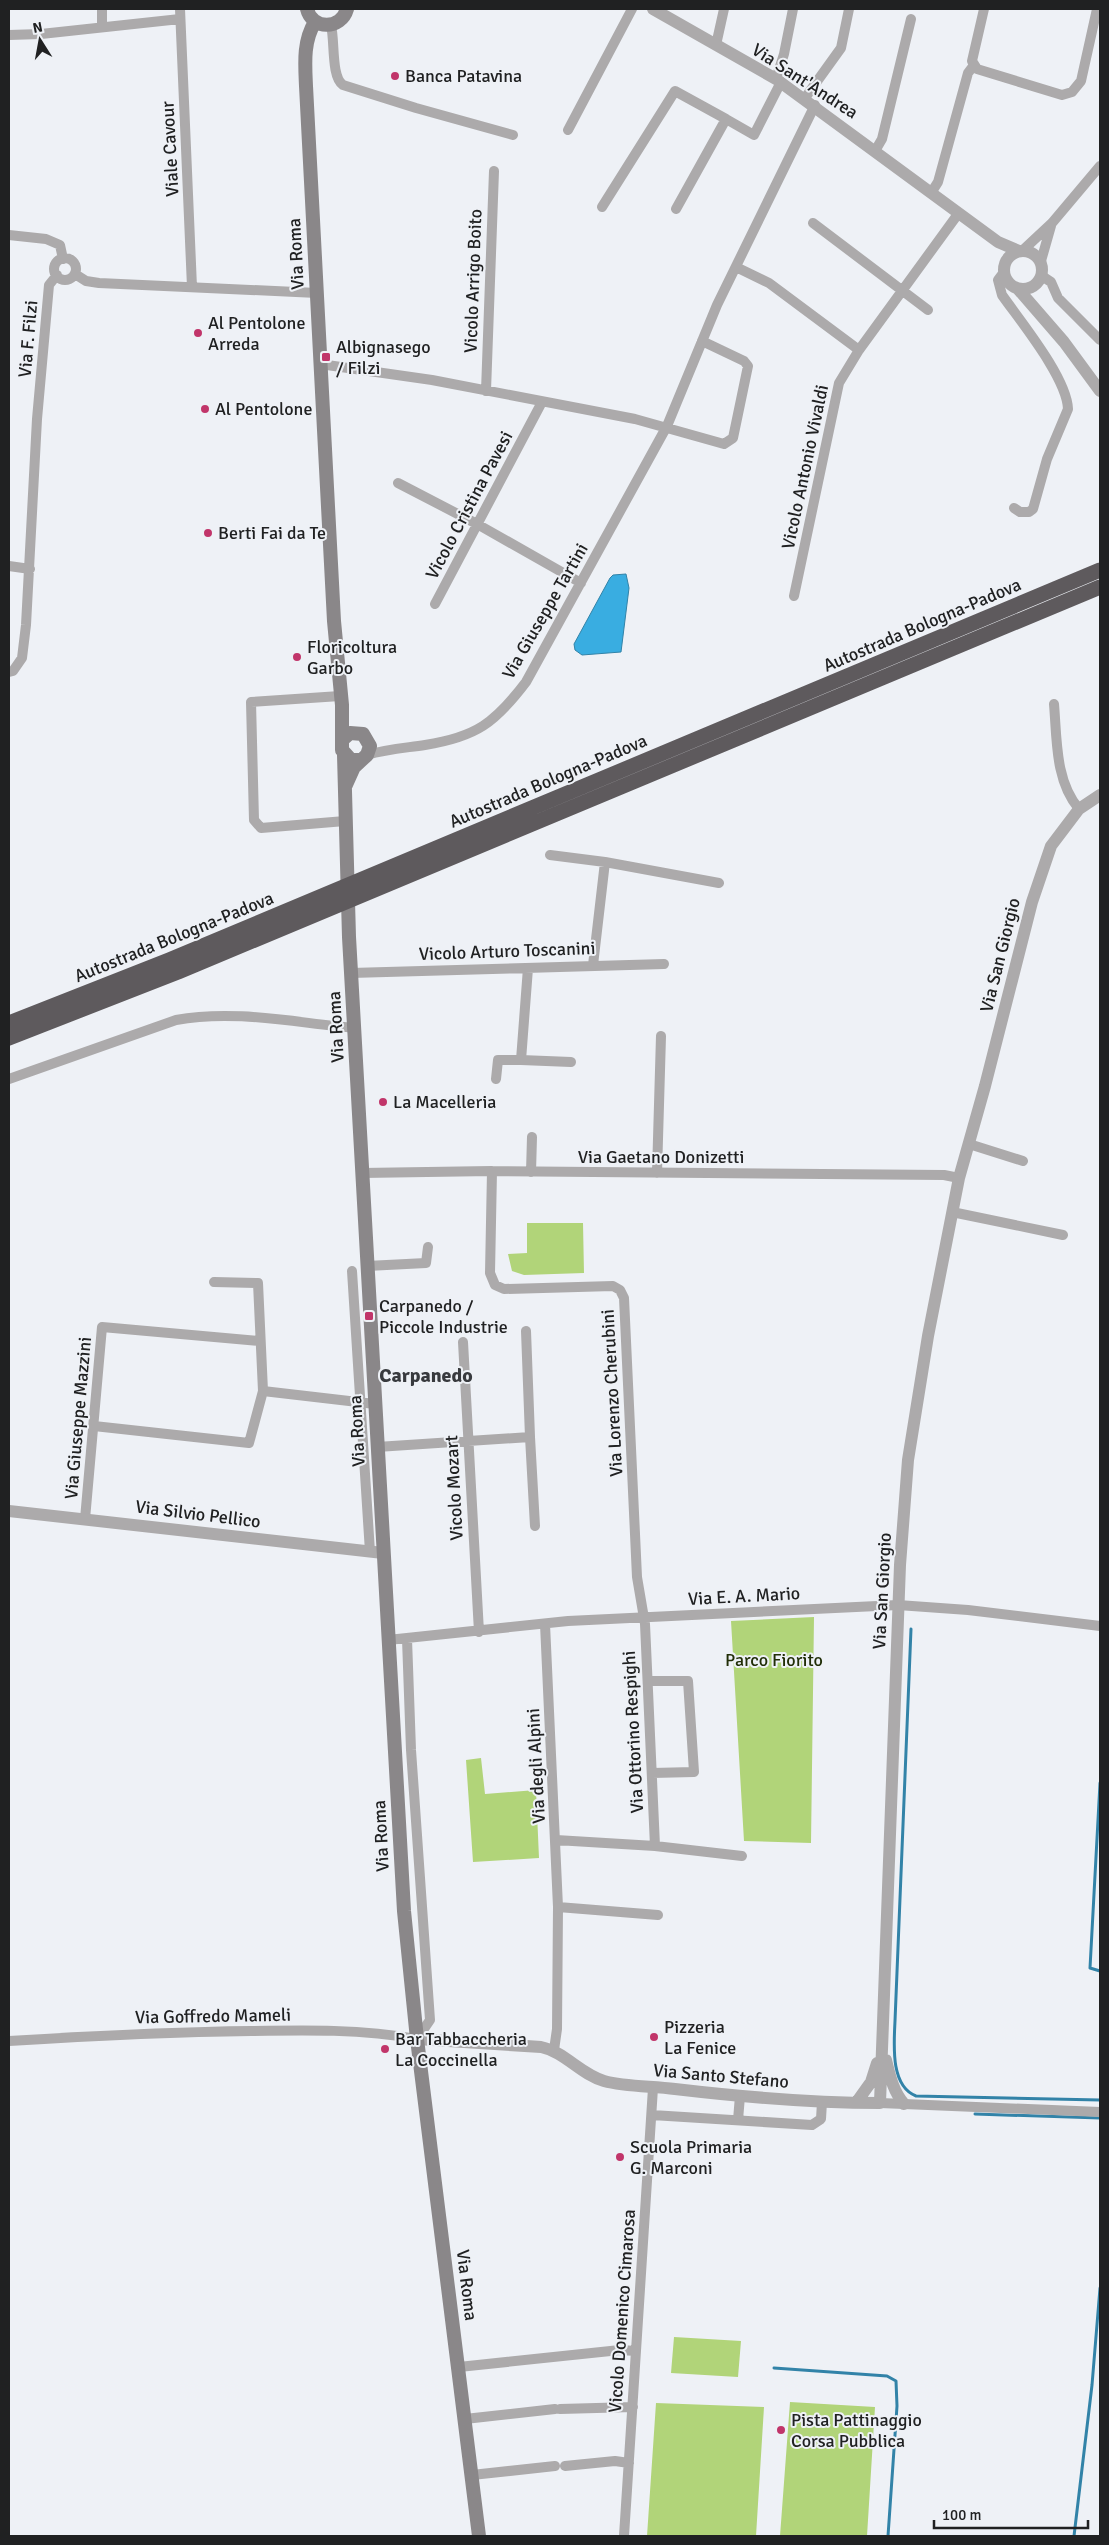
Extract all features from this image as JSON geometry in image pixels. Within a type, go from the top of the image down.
[{"type":"highway","name":"Autostrada Bologna-Padova","points":[[366,886],[725,728],[1100,570]]},
{"type":"highway","name":"Autostrada Bologna-Padova","points":[[9,1038],[108,1001],[366,886],[1100,587]]},
{"type":"highway","name":"Autostrada Bologna-Padova","points":[[9,1023],[169,960],[337,898]]},
{"type":"main road","points":[[306,9],[315,22],[331,25],[343,18],[347,9]]},
{"type":"main road","name":"Via Roma","points":[[315,22],[310,30],[305,61],[320,364],[342,700],[342,740]]},
{"type":"main road","name":"Via Roma","points":[[342,700],[354,727],[363,734]]},
{"type":"main road","points":[[350,733],[363,734],[370,746],[364,757],[351,760],[344,755],[342,740],[350,733]]},
{"type":"main road","name":"Via Roma","points":[[344,755],[345,821],[367,1266],[368,1404],[378,1447],[376,1552],[388,1640],[404,1911],[417,2039],[480,2536]]},
{"type":"main road","name":"Via Roma","points":[[344,790],[349,775],[364,757]]},
{"type":"street","points":[[102,9],[102,27]]},
{"type":"street","points":[[568,130],[632,9]]},
{"type":"street","name":"Via Sant'Andrea","points":[[653,9],[778,80],[958,214],[998,242],[1020,251]]},
{"type":"street","points":[[716,45],[724,9]]},
{"type":"street","points":[[602,207],[675,91],[754,135],[778,80],[793,9]]},
{"type":"street","name":"Via Giuseppe Tartini","points":[[364,757],[399,747],[450,740],[478,730],[492,721],[509,705],[526,682],[667,426],[702,340],[810,102],[841,48],[849,9]]},
{"type":"street","points":[[984,9],[972,61],[977,69],[1062,95],[1072,92],[1081,81],[1098,9]]},
{"type":"street","points":[[9,35],[41,34],[102,27],[180,14]]},
{"type":"street","name":"Viale Cavour","points":[[180,14],[192,287]]},
{"type":"street","points":[[875,151],[882,139],[911,20]]},
{"type":"street","points":[[331,25],[336,75],[343,85],[513,135]]},
{"type":"street","points":[[931,193],[938,182],[968,72],[974,65]]},
{"type":"street","points":[[676,209],[726,119]]},
{"type":"street","points":[[1014,508],[1020,512],[1029,512],[1033,509],[1047,459],[1068,409],[1068,402],[1062,382],[1002,295],[998,280],[1010,256],[1020,251],[1052,223],[1100,166]]},
{"type":"street","name":"Vicolo Arrigo Boito","points":[[486,391],[494,171]]},
{"type":"street","name":"Vicolo Antonio Vivaldi","points":[[794,596],[839,383],[859,350],[958,214]]},
{"type":"street","points":[[813,223],[928,310]]},
{"type":"street","points":[[1039,311],[1041,262],[1052,223]]},
{"type":"street","points":[[9,235],[52,240],[60,245],[63,259]]},
{"type":"street","points":[[998,242],[1007,281],[1018,289],[1039,311],[1100,391]]},
{"type":"street","points":[[1020,251],[1031,252],[1041,262]]},
{"type":"street","points":[[63,259],[70,260],[75,264],[75,274],[68,280],[62,279],[56,275],[56,265],[63,259]]},
{"type":"street","points":[[736,267],[769,283],[859,350]]},
{"type":"street","points":[[75,274],[86,281],[99,284],[317,293]]},
{"type":"street","name":"Via F. Filzi","points":[[9,672],[13,671],[22,658],[30,569],[37,419],[49,285],[56,275]]},
{"type":"street","points":[[1018,289],[1026,289],[1039,280],[1051,282],[1058,298],[1100,340]]},
{"type":"street","points":[[320,364],[436,382],[667,426],[724,444],[733,438],[748,366],[744,362],[702,340]]},
{"type":"street","name":"Vicolo Cristina Pavesi","points":[[523,399],[532,420]]},
{"type":"street","name":"Vicolo Cristina Pavesi","points":[[435,604],[542,402]]},
{"type":"street","points":[[398,483],[477,524],[581,582]]},
{"type":"street","points":[[9,566],[30,569]]},
{"type":"street","points":[[342,700],[251,702],[254,820],[261,828],[345,821]]},
{"type":"street","points":[[1054,704],[1060,762],[1066,790],[1079,809]]},
{"type":"street","name":"Via Giuseppe Tartini","points":[[363,734],[376,743],[399,747]]},
{"type":"street","name":"Via San Giorgio","points":[[880,2103],[898,1605],[908,1460],[928,1336],[959,1178],[1041,872],[1051,846],[1079,809],[1100,795]]},
{"type":"street","points":[[550,855],[604,862],[718,883]]},
{"type":"street","points":[[593,965],[604,862]]},
{"type":"street","name":"Vicolo Arturo Toscanini","points":[[352,973],[664,964]]},
{"type":"street","points":[[520,1060],[528,968]]},
{"type":"street","points":[[9,1079],[176,1020],[201,1015],[236,1015],[355,1028]]},
{"type":"street","points":[[657,1173],[661,1036]]},
{"type":"street","points":[[496,1079],[498,1060],[571,1062]]},
{"type":"street","points":[[532,1137],[532,1172]]},
{"type":"street","points":[[968,1144],[1023,1161]]},
{"type":"street","name":"Via Lorenzo Cherubini","points":[[492,1172],[490,1273],[495,1285],[504,1289],[613,1286],[620,1290],[624,1298],[637,1577],[643,1617]]},
{"type":"street","name":"Via Gaetano Donizetti","points":[[362,1173],[657,1173],[944,1176],[959,1178]]},
{"type":"street","points":[[952,1212],[1063,1235]]},
{"type":"street","points":[[367,1266],[426,1263],[428,1248]]},
{"type":"street","name":"Via Roma","points":[[352,1271],[368,1404],[376,1552]]},
{"type":"street","points":[[94,1426],[249,1443],[263,1391],[258,1283],[214,1282]]},
{"type":"street","name":"Via Giuseppe Mazzini","points":[[85,1519],[102,1327],[260,1341]]},
{"type":"street","points":[[526,1331],[535,1526]]},
{"type":"street","name":"Vicolo Mozart","points":[[463,1342],[479,1632]]},
{"type":"street","points":[[263,1391],[368,1404]]},
{"type":"street","points":[[378,1447],[530,1437]]},
{"type":"street","name":"Via Silvio Pellico","points":[[9,1511],[376,1552]]},
{"type":"street","name":"Via E. A. Mario","points":[[388,1640],[545,1624],[643,1617],[898,1605],[968,1610],[1100,1626]]},
{"type":"street","name":"Via Ottorino Respighi","points":[[643,1617],[648,1682],[655,1846]]},
{"type":"street","name":"Via degli Alpini","points":[[545,1624],[558,1907],[557,2029],[554,2050]]},
{"type":"street","name":"Via Roma","points":[[407,1639],[411,1750],[430,2020],[417,2039]]},
{"type":"street","points":[[648,1682],[688,1681],[694,1772],[652,1773]]},
{"type":"street","points":[[556,1840],[655,1846],[742,1856]]},
{"type":"street","points":[[558,1907],[658,1915]]},
{"type":"street","name":"Via Goffredo Mameli","points":[[9,2042],[154,2032],[292,2030],[340,2030],[417,2039]]},
{"type":"street","name":"Via Santo Stefano","points":[[417,2039],[541,2046],[554,2050],[586,2072],[604,2080],[653,2088],[822,2102],[1100,2112]]},
{"type":"street","name":"Via San Giorgio","points":[[856,2103],[870,2082],[882,2046]]},
{"type":"street","name":"Via San Giorgio","points":[[882,2046],[891,2082],[897,2096],[904,2104]]},
{"type":"street","name":"Vicolo Domenico Cimarosa","points":[[624,2536],[653,2088]]},
{"type":"street","points":[[738,2120],[740,2096]]},
{"type":"street","points":[[652,2114],[812,2125],[821,2120],[822,2102]]},
{"type":"street","points":[[458,2366],[620,2350],[636,2352]]},
{"type":"street","points":[[465,2419],[557,2409],[633,2407]]},
{"type":"street","points":[[472,2475],[560,2466],[629,2462]]},
{"type":"green space","points":[[527,1223],[583,1223],[584,1273],[524,1275],[512,1271],[508,1254],[527,1253]]},
{"type":"green space","name":"Parco Fiorito","points":[[814,1617],[811,1843],[744,1841],[731,1621]]},
{"type":"green space","points":[[481,1758],[485,1794],[536,1790],[539,1858],[473,1862],[466,1760]]},
{"type":"green space","points":[[674,2337],[741,2341],[738,2377],[671,2373]]},
{"type":"green space","points":[[790,2402],[875,2407],[867,2536],[780,2536]]},
{"type":"green space","points":[[656,2403],[764,2407],[756,2536],[647,2536]]},
{"type":"water","points":[[626,574],[629,588],[621,652],[582,655],[575,650],[574,644],[610,578],[613,575]]},
{"type":"waterway","points":[[911,1629],[894,2041],[895,2063],[898,2074],[908,2091],[916,2096],[1100,2100]]},
{"type":"waterway","points":[[1100,1783],[1090,1968],[1100,1971]]},
{"type":"waterway","points":[[975,2114],[1100,2118]]},
{"type":"waterway","points":[[1074,2536],[1092,2385],[1100,2288]]},
{"type":"waterway","points":[[774,2368],[887,2376],[896,2381],[897,2406],[888,2536]]},
{"type":"place","name":"Banca Patavina","points":[[395,76]]},
{"type":"place","name":"Al Pentolone Arreda","points":[[198,333]]},
{"type":"place","name":"Albignasego / Filzi","points":[[326,357]]},
{"type":"place","name":"Al Pentolone","points":[[205,409]]},
{"type":"place","name":"Berti Fai da Te","points":[[208,533]]},
{"type":"place","name":"Floricoltura Garbo","points":[[297,657]]},
{"type":"place","name":"La Macelleria","points":[[383,1102]]},
{"type":"place","name":"Carpanedo / Piccole Industrie","points":[[369,1316]]},
{"type":"place","name":"Pizzeria La Fenice","points":[[654,2037]]},
{"type":"place","name":"Bar Tabbaccheria La Coccinella","points":[[385,2049]]},
{"type":"place","name":"Scuola Primaria G. Marconi","points":[[620,2157]]},
{"type":"place","name":"Pista Pattinaggio Corsa Pubblica","points":[[781,2430]]},
{"type":"district","name":"Carpanedo","points":[[426,1375]]}]
